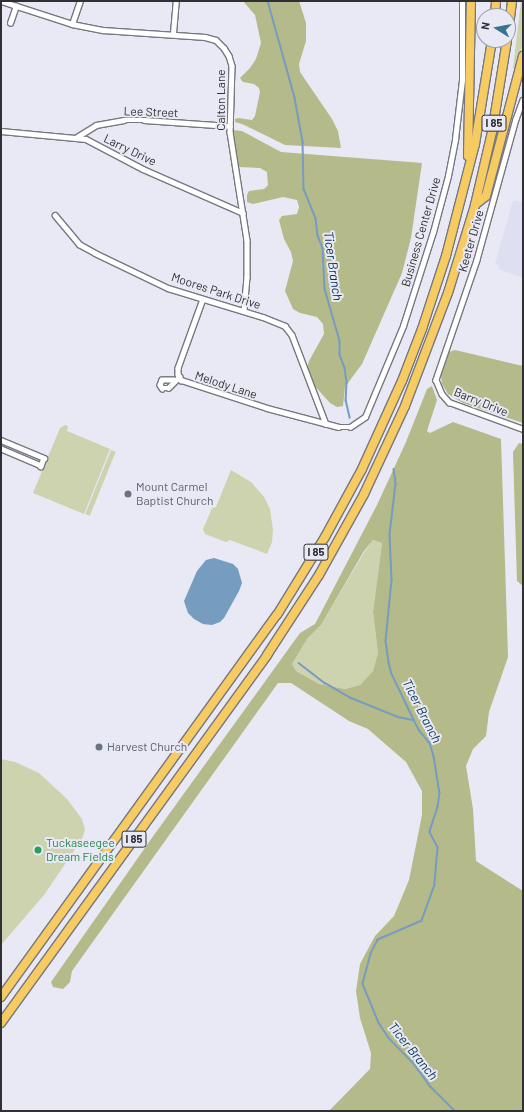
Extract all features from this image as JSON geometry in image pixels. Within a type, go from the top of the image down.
[{"type":"highway","points":[[468,174],[471,1]]},
{"type":"highway","name":"I 85","points":[[1,997],[250,655],[298,583],[336,519],[375,441],[419,337],[446,256],[468,174],[483,100],[491,48]]},
{"type":"highway","name":"I 85","points":[[1,1023],[267,655],[319,575],[364,494],[405,406],[448,293],[475,205],[492,132],[506,48]]},
{"type":"highway","points":[[475,205],[486,196],[523,56]]},
{"type":"street","name":"Calton Lane","points":[[1,1],[72,24],[103,30],[173,34],[208,38],[220,44],[229,56],[232,74],[230,126],[243,213],[247,262],[244,311]]},
{"type":"street","points":[[72,24],[80,1]]},
{"type":"street","points":[[173,34],[176,1]]},
{"type":"street","name":"Business Center Drive","points":[[326,424],[339,427],[350,427],[365,417],[400,333],[420,278],[434,232],[455,139],[462,80],[462,1]]},
{"type":"street","points":[[10,23],[16,6]]},
{"type":"street","name":"Keeter Drive","points":[[437,387],[437,376],[468,289],[516,119],[523,100]]},
{"type":"street","name":"Lee Street","points":[[77,138],[96,125],[124,120],[230,126]]},
{"type":"street","name":"Larry Drive","points":[[1,131],[86,139],[130,162],[243,213]]},
{"type":"street","name":"Moores Park Drive","points":[[55,215],[71,236],[85,248],[168,288],[279,323],[290,332],[326,424]]},
{"type":"street","name":"Melody Lane","points":[[203,299],[178,368],[179,377],[185,382],[225,395],[326,424]]},
{"type":"street","points":[[174,380],[179,377]]},
{"type":"street","name":"Barry Drive","points":[[437,387],[446,399],[453,404],[523,429]]},
{"type":"street","points":[[1,440],[44,458],[41,466],[1,449]]},
{"type":"shaded area","points":[[513,200],[523,202],[523,278],[498,269],[499,265],[495,264]]},
{"type":"green space","points":[[243,1],[299,1],[306,23],[306,41],[299,64],[300,72],[332,119],[338,131],[341,148],[285,145],[235,122],[235,119],[238,118],[252,120],[255,116],[260,92],[259,88],[254,84],[243,82],[240,78],[250,68],[256,59],[261,43],[255,15]]},
{"type":"green space","points":[[521,1],[523,1],[523,44],[515,69],[513,68]]},
{"type":"green space","points":[[233,130],[242,131],[281,152],[422,163],[411,238],[402,273],[362,364],[345,387],[343,406],[337,407],[330,403],[313,384],[307,368],[309,361],[324,334],[323,324],[317,317],[300,313],[293,309],[285,291],[293,261],[291,252],[284,239],[279,220],[282,216],[297,214],[299,207],[297,200],[283,197],[253,204],[247,202],[247,195],[249,191],[264,189],[268,185],[267,172],[260,168],[239,167]]},
{"type":"green space","points":[[455,350],[523,366],[523,423],[463,403],[448,394],[442,384],[441,376],[449,352]]},
{"type":"green space","points":[[432,386],[437,400],[427,431],[430,433],[453,422],[501,439],[508,657],[489,712],[486,736],[473,749],[466,766],[473,809],[476,861],[523,891],[523,1111],[329,1111],[370,1069],[371,1053],[360,1018],[356,991],[360,964],[375,936],[394,916],[409,880],[422,815],[422,791],[406,762],[368,729],[349,721],[291,683],[278,683],[72,971],[70,982],[63,989],[53,987],[51,982],[154,835],[300,633],[315,624],[377,505],[406,442],[427,389]],"holes":[[[373,540],[382,543],[373,612],[378,653],[373,671],[360,685],[345,689],[319,684],[296,671],[292,664],[307,639],[321,625],[364,551]]]},
{"type":"green space","points":[[65,425],[68,426],[67,431],[110,449],[84,514],[33,493],[60,428]]},
{"type":"green space","points":[[519,443],[523,444],[523,586],[517,581],[513,452]]},
{"type":"green space","points":[[111,450],[116,452],[90,516],[85,514]]},
{"type":"green space","points":[[231,470],[251,482],[264,497],[270,509],[273,530],[272,542],[267,554],[230,540],[226,542],[205,534],[203,529],[212,508],[216,507]]},
{"type":"green space","points":[[373,540],[382,543],[373,612],[378,653],[373,671],[360,685],[345,689],[319,684],[296,671],[292,664],[307,639],[321,625]]},
{"type":"green space","name":"Tuckaseegee Dream Fields","points":[[1,759],[15,762],[39,773],[67,799],[82,819],[85,830],[82,839],[44,895],[1,945]]},
{"type":"water","points":[[214,558],[233,564],[238,569],[242,583],[224,618],[220,622],[212,625],[203,624],[194,619],[188,613],[184,601],[197,571],[206,560]]},
{"type":"waterway","name":"Ticer Branch","points":[[268,1],[295,98],[303,142],[304,189],[316,219],[318,236],[323,248],[325,289],[340,341],[340,355],[345,368],[347,383],[346,400],[350,418]]},
{"type":"waterway","name":"Ticer Branch","points":[[394,469],[396,484],[390,534],[392,580],[386,641],[392,674],[419,730],[430,743],[434,756],[440,793],[438,807],[430,832],[438,848],[435,885],[422,921],[378,940],[371,954],[363,984],[379,1023],[389,1038],[415,1065],[430,1086],[455,1111]]},
{"type":"waterway","points":[[299,663],[325,683],[349,697],[398,717],[414,720]]},
{"type":"place","name":"Mount Carmel Baptist Church","points":[[128,494]]},
{"type":"place","name":"Harvest Church","points":[[99,747]]},
{"type":"place","name":"Tuckaseegee Dream Fields","points":[[38,850]]}]
